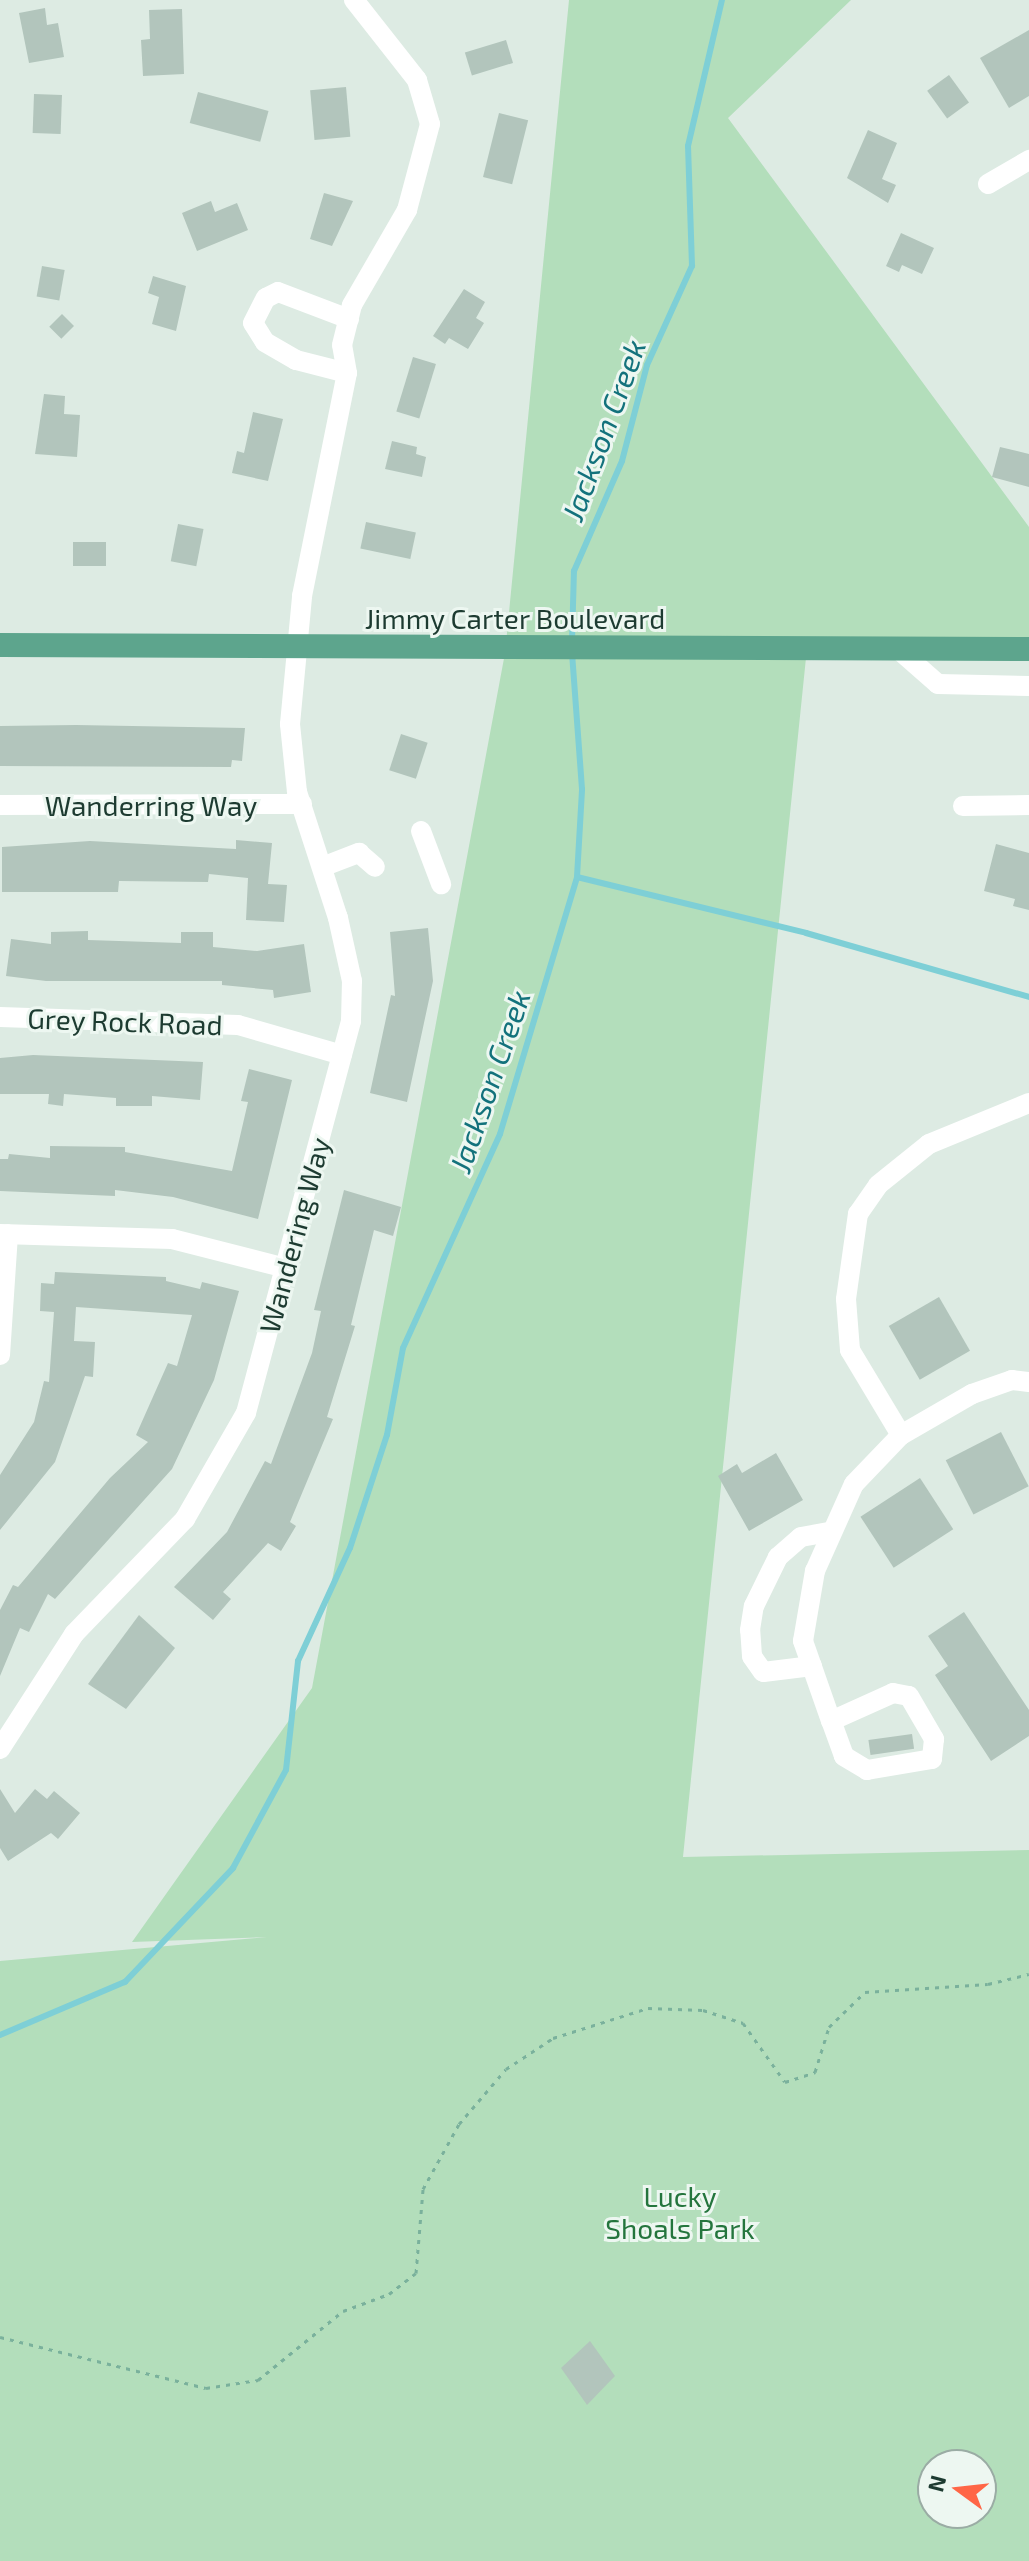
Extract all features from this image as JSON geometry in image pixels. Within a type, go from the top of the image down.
[{"type":"main road","name":"Jimmy Carter Boulevard","points":[[0,645],[1029,649]]},
{"type":"street","points":[[347,373],[296,360],[265,342],[253,323],[266,298],[278,292],[349,319],[407,210],[430,124],[417,80],[354,0]]},
{"type":"street","points":[[988,184],[1029,160]]},
{"type":"street","name":"Wandering Way","points":[[0,1749],[74,1634],[185,1519],[246,1413],[351,1021],[352,981],[302,804],[290,724],[302,596],[347,373],[342,345],[349,319]]},
{"type":"street","points":[[898,649],[938,684],[1029,686]]},
{"type":"street","name":"Wanderring Way","points":[[0,805],[302,804]]},
{"type":"street","points":[[963,806],[1029,805]]},
{"type":"street","points":[[421,831],[441,884]]},
{"type":"street","points":[[322,867],[359,853],[375,867]]},
{"type":"street","name":"Grey Rock Road","points":[[0,1017],[210,1022],[342,1055]]},
{"type":"street","points":[[901,1435],[850,1350],[846,1299],[858,1214],[878,1185],[929,1144],[1029,1103]]},
{"type":"street","points":[[0,1355],[4,1234],[172,1239],[286,1268]]},
{"type":"street","points":[[831,1721],[901,1693],[914,1701],[936,1751],[925,1764],[857,1769],[844,1756],[831,1721],[803,1641],[805,1612],[830,1532],[854,1484],[901,1435],[972,1394],[1012,1380],[1029,1382]]},
{"type":"street","points":[[812,1666],[763,1672],[752,1656],[750,1630],[754,1606],[778,1557],[801,1537],[830,1532]]},
{"type":"path","points":[[0,2337],[206,2388],[258,2380],[343,2311],[389,2294],[416,2273],[423,2189],[459,2124],[506,2069],[553,2038],[648,2008],[703,2010],[743,2023],[785,2082],[815,2072],[829,2027],[865,1992],[988,1984],[1029,1974]]},
{"type":"green space","name":"Lucky Shoals Park","points":[[569,0],[851,0],[728,118],[1029,527],[1029,654],[807,648],[683,1857],[1029,1850],[1029,2561],[0,2561],[0,1961],[267,1937],[132,1942],[312,1688],[505,653]]},
{"type":"building","points":[[45,8],[47,25],[58,23],[64,57],[29,63],[19,13]]},
{"type":"building","points":[[182,9],[184,74],[143,76],[141,40],[150,39],[149,10]]},
{"type":"building","points":[[1029,30],[1029,96],[1009,108],[980,58]]},
{"type":"building","points":[[506,40],[513,63],[472,76],[465,53]]},
{"type":"building","points":[[949,75],[969,103],[947,118],[927,91]]},
{"type":"building","points":[[346,87],[350,137],[314,140],[310,90]]},
{"type":"building","points":[[198,92],[269,111],[260,142],[190,123]]},
{"type":"building","points":[[34,94],[62,95],[61,134],[33,133]]},
{"type":"building","points":[[499,113],[528,120],[512,184],[483,177]]},
{"type":"building","points":[[868,130],[897,143],[882,179],[896,185],[888,203],[847,178]]},
{"type":"building","points":[[324,193],[353,201],[332,246],[310,239]]},
{"type":"building","points":[[211,201],[215,212],[237,203],[248,230],[197,251],[182,213]]},
{"type":"building","points":[[901,233],[934,248],[922,274],[902,265],[899,272],[886,266]]},
{"type":"building","points":[[42,266],[65,270],[59,301],[37,297]]},
{"type":"building","points":[[153,276],[186,286],[176,331],[152,324],[159,297],[148,293]]},
{"type":"building","points":[[464,289],[485,302],[476,318],[484,323],[468,349],[449,338],[445,344],[433,336]]},
{"type":"building","points":[[62,314],[74,326],[61,339],[49,327]]},
{"type":"building","points":[[413,357],[436,364],[419,419],[396,412]]},
{"type":"building","points":[[44,394],[65,396],[64,414],[80,415],[77,457],[35,454]]},
{"type":"building","points":[[253,412],[283,419],[268,481],[232,473],[237,451],[244,453]]},
{"type":"building","points":[[392,441],[417,447],[416,454],[426,457],[422,477],[385,469]]},
{"type":"building","points":[[1000,447],[1029,454],[1029,487],[992,477]]},
{"type":"building","points":[[366,522],[416,533],[410,559],[360,548]]},
{"type":"building","points":[[178,524],[204,529],[196,566],[171,561]]},
{"type":"building","points":[[73,542],[106,542],[106,566],[73,566]]},
{"type":"building","points":[[0,726],[245,728],[242,761],[232,760],[231,767],[0,766]]},
{"type":"building","points":[[401,734],[428,743],[416,779],[389,770]]},
{"type":"building","points":[[236,840],[272,843],[268,884],[287,885],[284,922],[246,920],[248,878],[209,874],[208,882],[119,881],[118,892],[2,892],[2,847],[90,841],[236,849]]},
{"type":"building","points":[[996,844],[1029,853],[1029,910],[1013,906],[1015,899],[984,891]]},
{"type":"building","points":[[428,928],[433,981],[407,1102],[370,1093],[391,995],[395,996],[390,932]]},
{"type":"building","points":[[88,931],[88,940],[181,943],[181,932],[213,932],[213,947],[257,951],[304,944],[311,992],[274,998],[273,990],[222,985],[222,981],[46,981],[6,976],[11,939],[51,944],[51,932]]},
{"type":"building","points":[[33,1055],[203,1062],[200,1100],[152,1096],[152,1106],[116,1106],[116,1098],[64,1094],[63,1106],[48,1104],[49,1094],[0,1094],[0,1058]]},
{"type":"building","points":[[249,1069],[292,1080],[258,1219],[173,1197],[115,1190],[115,1196],[0,1191],[0,1159],[8,1159],[9,1154],[50,1158],[50,1146],[125,1147],[125,1152],[232,1171],[248,1102],[241,1101]]},
{"type":"building","points":[[344,1190],[401,1207],[393,1236],[374,1230],[351,1325],[355,1326],[327,1417],[333,1419],[290,1522],[296,1526],[281,1551],[268,1543],[223,1592],[231,1599],[213,1620],[174,1587],[227,1532],[265,1461],[271,1464],[312,1353],[321,1311],[314,1310]]},
{"type":"building","points":[[55,1272],[166,1277],[166,1281],[200,1289],[202,1282],[239,1291],[214,1380],[172,1469],[55,1599],[48,1594],[29,1632],[20,1628],[0,1676],[0,1610],[13,1585],[18,1587],[110,1478],[148,1442],[136,1435],[168,1363],[177,1366],[192,1315],[76,1307],[74,1341],[95,1342],[93,1377],[85,1376],[55,1462],[0,1530],[0,1475],[34,1422],[44,1381],[49,1382],[54,1312],[40,1311],[41,1283],[54,1284]]},
{"type":"building","points":[[939,1297],[970,1351],[920,1380],[889,1326]]},
{"type":"building","points":[[1001,1432],[1029,1486],[973,1514],[946,1460]]},
{"type":"building","points":[[776,1453],[803,1500],[749,1531],[718,1476],[737,1464],[742,1473]]},
{"type":"building","points":[[920,1478],[953,1529],[894,1568],[860,1517]]},
{"type":"building","points":[[964,1612],[1029,1710],[1029,1736],[991,1761],[935,1675],[948,1666],[928,1636]]},
{"type":"building","points":[[139,1615],[175,1648],[126,1709],[88,1684]]},
{"type":"building","points":[[912,1734],[914,1749],[871,1755],[868,1740]]},
{"type":"building","points":[[0,1789],[15,1813],[35,1789],[47,1799],[54,1791],[80,1813],[58,1839],[51,1833],[8,1861],[0,1848]]},
{"type":"building","points":[[590,2341],[615,2376],[587,2405],[561,2368]]},
{"type":"waterway","name":"Jackson Creek","points":[[572,641],[574,571],[622,461],[647,365],[692,266],[688,146],[722,0]]},
{"type":"waterway","name":"Jackson Creek","points":[[0,2035],[125,1982],[233,1868],[286,1770],[298,1661],[350,1548],[387,1435],[403,1348],[500,1134],[577,877],[582,789],[572,652]]},
{"type":"waterway","points":[[577,877],[806,933],[1029,997]]}]
